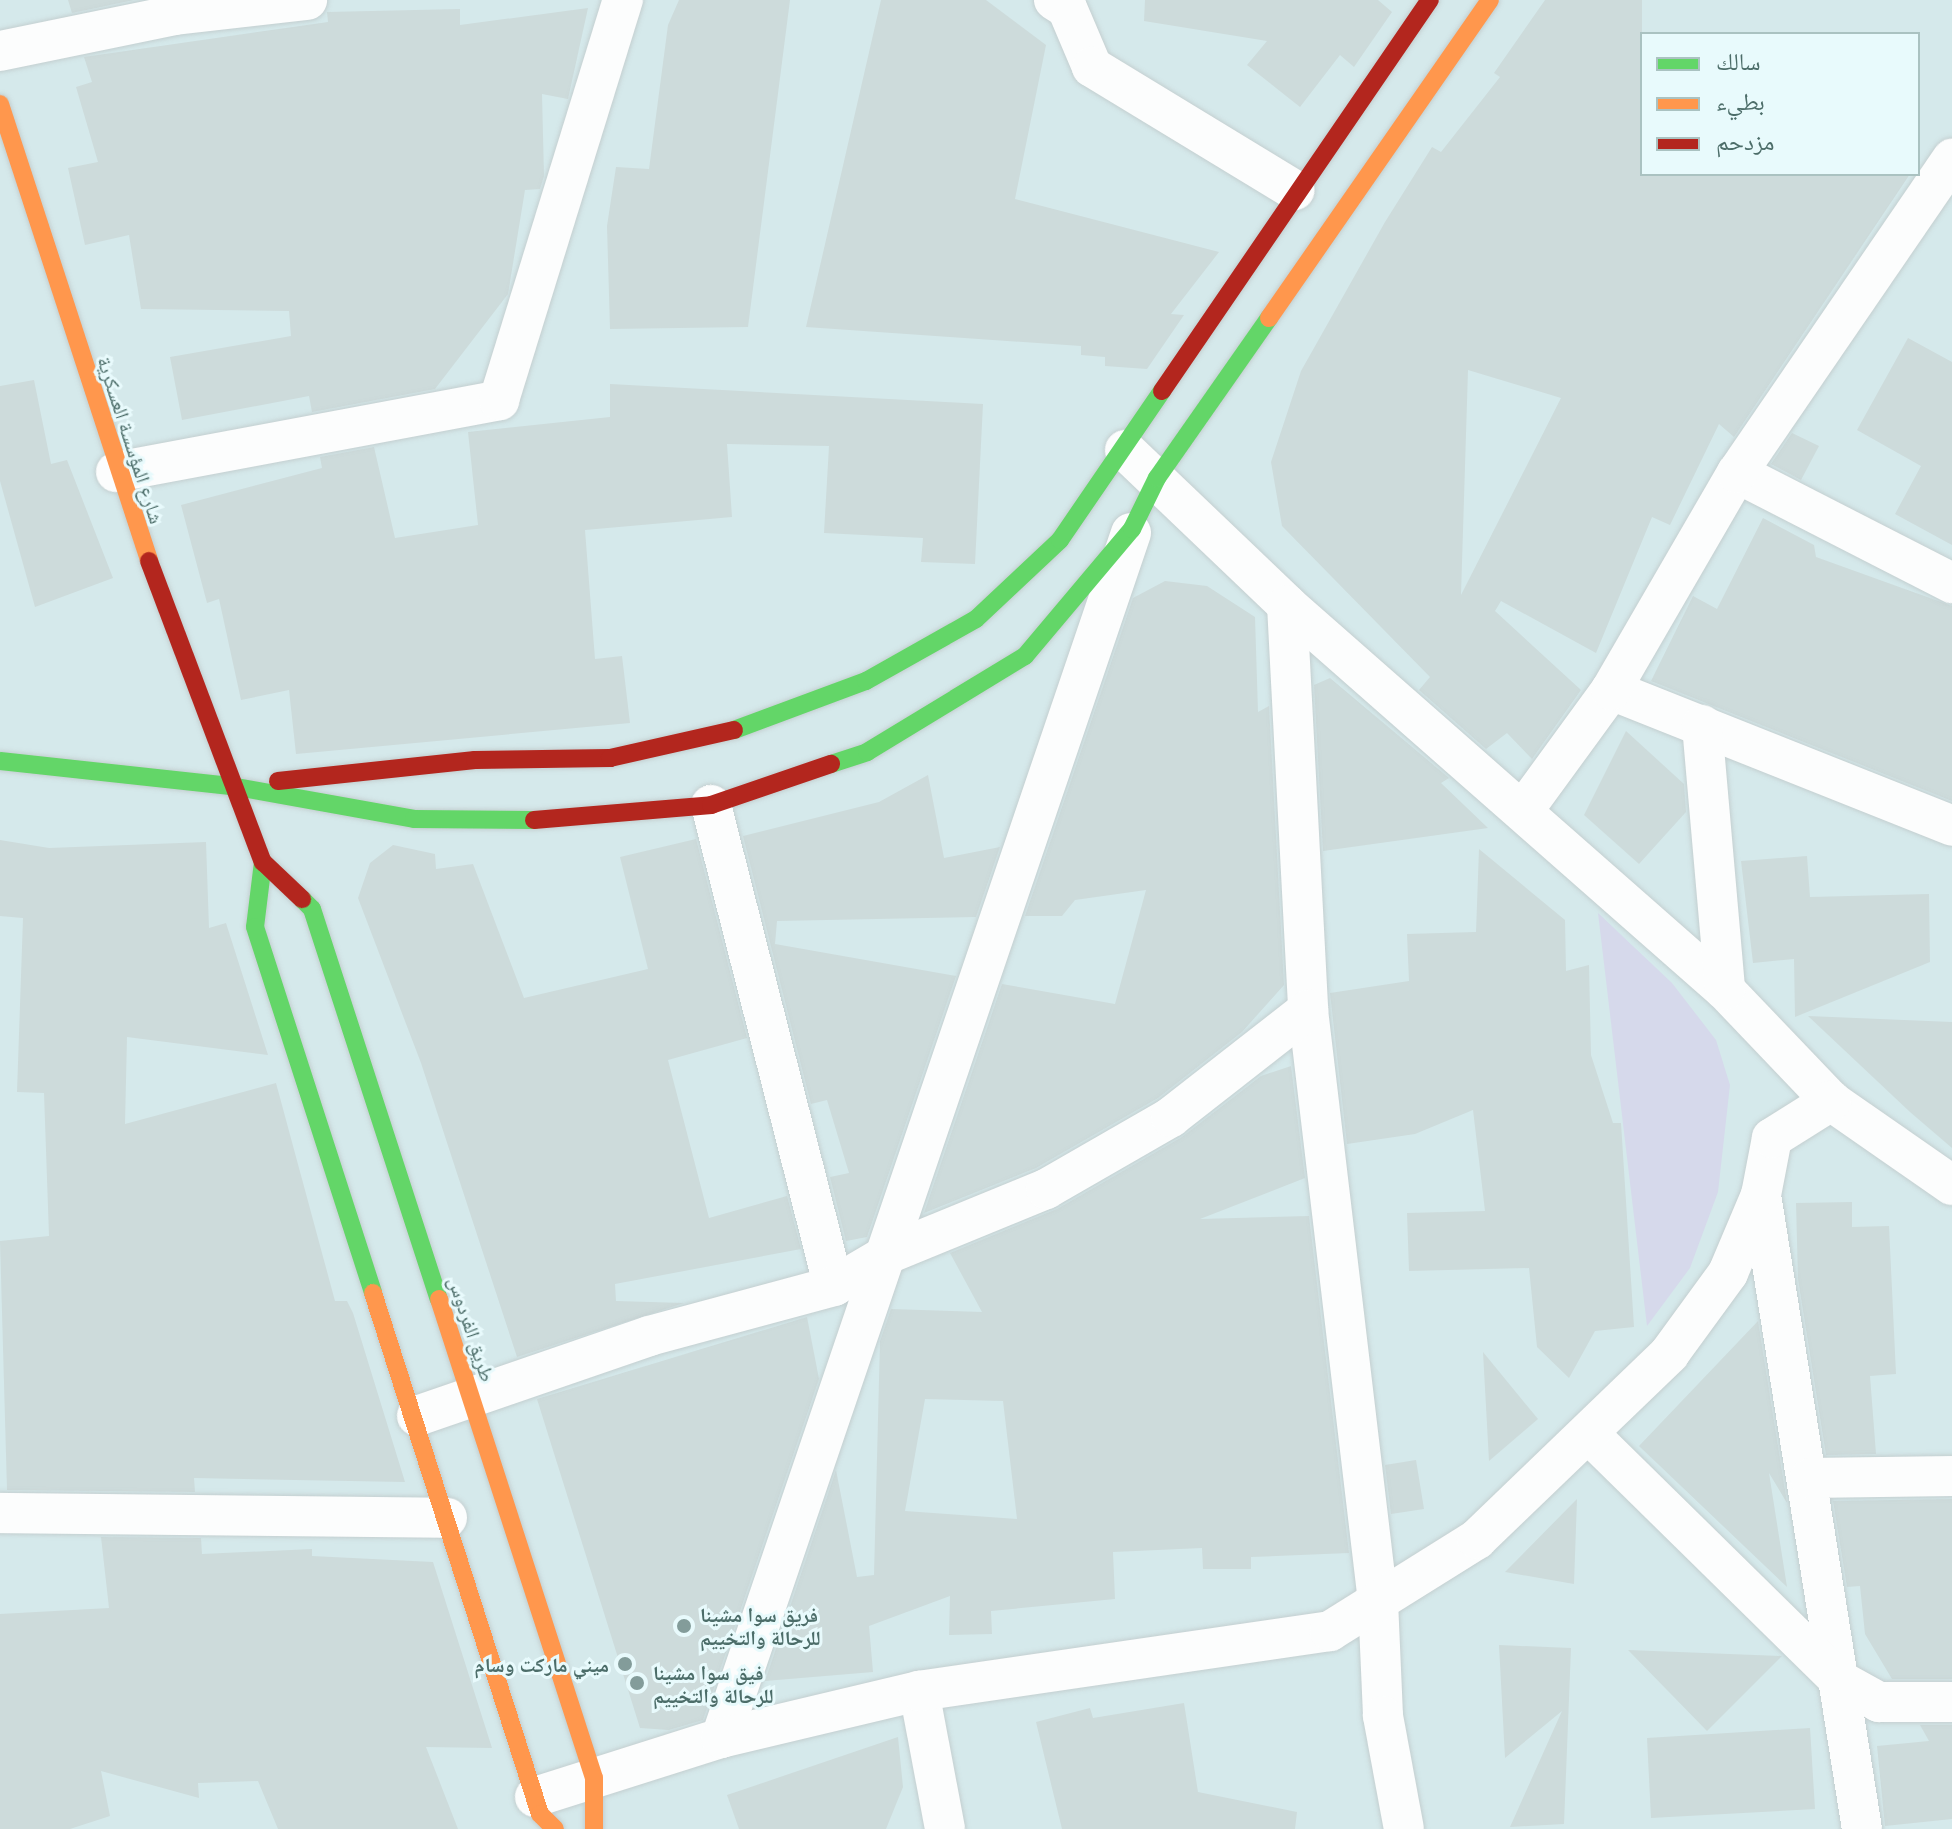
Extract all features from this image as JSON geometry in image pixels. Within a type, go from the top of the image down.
[{"type":"main road","points":[[231,786],[475,760],[610,758],[748,727],[866,681],[976,619],[1060,540],[1125,450],[1294,190],[1430,0]]},
{"type":"main road","points":[[0,761],[231,786],[414,819],[537,820],[711,805],[840,763],[949,708],[1025,656],[1132,529],[1157,478],[1490,0]]},
{"type":"main road","name":"شارع المؤسسة العسكرية","points":[[0,104],[116,472],[231,786]]},
{"type":"main road","name":"طريق الفردوس","points":[[231,786],[263,862],[312,909],[594,1778],[594,1829]]},
{"type":"main road","name":"طريق الفردوس","points":[[263,862],[255,927],[545,1813]]},
{"type":"street","points":[[0,51],[175,15],[307,0]]},
{"type":"street","points":[[116,472],[499,400],[623,0]]},
{"type":"street","points":[[1065,3],[1092,67],[1294,190]]},
{"type":"street","points":[[1525,808],[1611,690],[1737,473],[1952,159]]},
{"type":"street","points":[[1125,450],[1287,605],[1525,808],[1725,990],[1831,1101],[1952,1185]]},
{"type":"street","points":[[1737,473],[1952,583]]},
{"type":"street","points":[[721,1738],[890,1253],[1132,529]]},
{"type":"street","points":[[1287,605],[1308,1010],[1378,1601],[1383,1716],[1404,1829]]},
{"type":"street","points":[[1611,690],[1952,826]]},
{"type":"street","points":[[1702,725],[1725,990]]},
{"type":"street","points":[[711,805],[834,1286]]},
{"type":"street","points":[[417,1416],[649,1336],[834,1286],[890,1253],[1046,1189],[1171,1117],[1308,1010]]},
{"type":"street","points":[[545,1813],[594,1778],[721,1738],[919,1691],[1330,1631],[1477,1539],[1669,1354],[1728,1273],[1761,1195],[1772,1138],[1831,1101]]},
{"type":"street","points":[[1761,1195],[1810,1478],[1862,1829]]},
{"type":"street","points":[[1589,1434],[1839,1680],[1879,1702],[1952,1702]]},
{"type":"street","points":[[1810,1478],[1952,1476]]},
{"type":"street","points":[[0,1513],[447,1518]]},
{"type":"street","points":[[919,1691],[945,1829]]},
{"type":"shaded area","points":[[0,0],[1952,0],[1952,1829],[0,1829]]},
{"type":"shaded area","points":[[1598,913],[1672,983],[1716,1040],[1730,1085],[1718,1192],[1690,1268],[1647,1326]]},
{"type":"building","points":[[68,0],[134,0],[72,13]]},
{"type":"building","points":[[679,0],[790,0],[748,327],[610,329],[607,226],[616,167],[649,169],[668,25]]},
{"type":"building","points":[[881,0],[986,0],[1046,45],[1015,199],[1219,252],[1171,314],[1184,315],[1147,369],[1105,366],[1105,357],[1081,355],[1081,346],[806,327]]},
{"type":"building","points":[[1145,0],[1378,0],[1392,12],[1354,67],[1340,55],[1300,107],[1247,65],[1267,41],[1144,21]]},
{"type":"building","points":[[1545,0],[1642,0],[1640,176],[1909,176],[1734,437],[1719,424],[1670,525],[1652,517],[1596,653],[1501,601],[1495,611],[1581,690],[1532,759],[1507,733],[1486,749],[1419,690],[1430,677],[1282,526],[1271,462],[1301,371],[1385,222],[1432,147],[1441,152],[1500,77],[1494,73]],"holes":[[[1468,370],[1561,398],[1461,595]]]},
{"type":"building","points":[[588,8],[568,99],[542,94],[544,176],[540,189],[525,190],[508,294],[435,389],[312,412],[309,396],[182,420],[170,357],[291,336],[289,311],[141,309],[129,235],[85,245],[68,168],[98,162],[76,87],[92,82],[84,57],[328,22],[327,12],[460,9],[460,25]]},
{"type":"building","points":[[1908,338],[1952,362],[1952,545],[1895,514],[1921,466],[1857,430]]},
{"type":"building","points":[[34,380],[51,464],[67,460],[113,578],[35,607],[0,481],[0,386]]},
{"type":"building","points":[[610,384],[983,404],[975,564],[921,562],[923,538],[824,533],[829,446],[727,444],[732,517],[585,530],[595,659],[622,656],[630,723],[296,754],[289,690],[241,700],[219,599],[207,603],[181,505],[322,468],[320,457],[374,447],[395,538],[478,525],[468,432],[610,417]]},
{"type":"building","points":[[1792,433],[1819,446],[1801,480],[1771,464]]},
{"type":"building","points":[[1763,518],[1814,545],[1816,557],[1952,606],[1952,801],[1651,681],[1693,596],[1717,609]]},
{"type":"building","points":[[1165,581],[1207,586],[1255,617],[1258,712],[1269,706],[1284,985],[1242,1032],[1158,1098],[1036,1168],[924,1213],[1002,984],[1115,1004],[1146,890],[1075,900],[1062,916],[1025,916],[1133,598]]},
{"type":"building","points":[[1330,678],[1449,778],[1441,783],[1488,828],[1323,851],[1314,685]]},
{"type":"building","points":[[1626,731],[1684,784],[1686,812],[1639,864],[1584,815]]},
{"type":"building","points":[[928,775],[944,858],[1000,847],[976,917],[777,921],[775,944],[956,976],[867,1237],[846,1241],[830,1177],[849,1173],[827,1100],[811,1104],[743,836],[879,802]]},
{"type":"building","points":[[696,839],[747,1038],[668,1060],[709,1218],[787,1196],[801,1249],[615,1284],[616,1301],[684,1303],[517,1357],[421,1063],[358,898],[370,863],[393,845],[435,854],[436,869],[473,864],[524,998],[648,969],[620,857]]},
{"type":"building","points":[[0,840],[49,848],[206,842],[209,928],[226,923],[268,1055],[127,1037],[125,1124],[276,1083],[335,1301],[347,1301],[353,1313],[405,1482],[194,1478],[195,1492],[7,1490],[0,1241],[49,1236],[44,1093],[17,1092],[23,918],[0,916]]},
{"type":"building","points":[[1479,849],[1565,920],[1566,971],[1589,965],[1591,1055],[1613,1123],[1621,1123],[1634,1327],[1595,1331],[1569,1378],[1537,1347],[1529,1268],[1409,1271],[1407,1213],[1485,1211],[1473,1110],[1415,1134],[1347,1144],[1330,993],[1409,981],[1407,934],[1476,932]]},
{"type":"building","points":[[1807,856],[1810,897],[1929,894],[1930,962],[1795,1017],[1794,959],[1753,963],[1741,861]]},
{"type":"building","points":[[1808,1016],[1952,1022],[1952,1148],[1910,1112]]},
{"type":"building","points":[[1291,1066],[1305,1178],[1200,1219],[1309,1216],[1349,1553],[1251,1557],[1251,1569],[1203,1569],[1202,1548],[1113,1552],[1115,1599],[991,1611],[992,1634],[949,1635],[950,1596],[869,1626],[873,1672],[765,1681],[836,1470],[857,1577],[874,1575],[880,1341],[891,1309],[982,1312],[950,1253],[1057,1209],[1182,1137],[1261,1076]],"holes":[[[925,1399],[1003,1401],[1017,1519],[905,1511]]]},
{"type":"building","points":[[1852,1202],[1852,1227],[1889,1226],[1896,1374],[1870,1376],[1876,1454],[1826,1455],[1798,1279],[1796,1203]]},
{"type":"building","points":[[807,1317],[819,1379],[703,1720],[669,1730],[640,1728],[537,1399]]},
{"type":"building","points":[[1758,1321],[1787,1503],[1769,1473],[1787,1587],[1639,1446]]},
{"type":"building","points":[[1483,1352],[1538,1419],[1489,1461]]},
{"type":"building","points":[[1416,1460],[1424,1509],[1391,1514],[1385,1465]]},
{"type":"building","points":[[1577,1499],[1574,1584],[1505,1572]]},
{"type":"building","points":[[1952,1499],[1952,1679],[1892,1679],[1865,1634],[1860,1586],[1847,1587],[1833,1501]]},
{"type":"building","points":[[101,1537],[201,1538],[202,1554],[312,1549],[312,1556],[433,1562],[492,1748],[426,1747],[458,1829],[278,1829],[258,1781],[198,1783],[199,1798],[101,1771],[110,1816],[70,1829],[0,1829],[0,1614],[109,1608]]},
{"type":"building","points":[[1499,1645],[1571,1648],[1564,1824],[1510,1827],[1562,1711],[1505,1758]]},
{"type":"building","points":[[1628,1650],[1782,1656],[1707,1731]]},
{"type":"building","points":[[1184,1703],[1198,1792],[1297,1812],[1295,1829],[1062,1829],[1036,1722],[1090,1708],[1093,1718]]},
{"type":"building","points":[[1920,1725],[1952,1725],[1952,1819],[1885,1826],[1877,1746],[1929,1741]]},
{"type":"building","points":[[1810,1728],[1815,1809],[1651,1818],[1647,1738]]},
{"type":"building","points":[[898,1737],[903,1787],[886,1829],[739,1829],[727,1795]]},
{"type":"traffic: fast","points":[[831,764],[867,752],[1025,656],[1132,529],[1157,478],[1269,318]]},
{"type":"traffic: fast","points":[[734,730],[866,681],[976,619],[1060,540],[1162,391]]},
{"type":"traffic: fast","points":[[0,761],[231,786],[414,819],[534,820]]},
{"type":"traffic: fast","points":[[263,862],[255,927],[373,1293]]},
{"type":"traffic: fast","points":[[302,899],[312,909],[439,1299]]},
{"type":"traffic: slow","points":[[1269,318],[1490,0]]},
{"type":"traffic: slow","points":[[0,104],[149,561]]},
{"type":"traffic: slow","points":[[373,1293],[540,1814],[555,1829]]},
{"type":"traffic: slow","points":[[439,1299],[594,1778],[594,1829]]},
{"type":"traffic: jam","points":[[1162,391],[1430,0]]},
{"type":"traffic: jam","points":[[149,561],[263,862],[302,899]]},
{"type":"traffic: jam","points":[[278,781],[475,760],[610,758],[734,730]]},
{"type":"traffic: jam","points":[[534,820],[711,805],[831,764]]},
{"type":"place","name":"فريق سوا مشينا للرحالة والتخييم","points":[[684,1626]]},
{"type":"place","name":"ميني ماركت وسام","points":[[625,1664]]},
{"type":"place","name":"فيق سوا مشينا للرحالة والتخييم","points":[[637,1683]]}]
